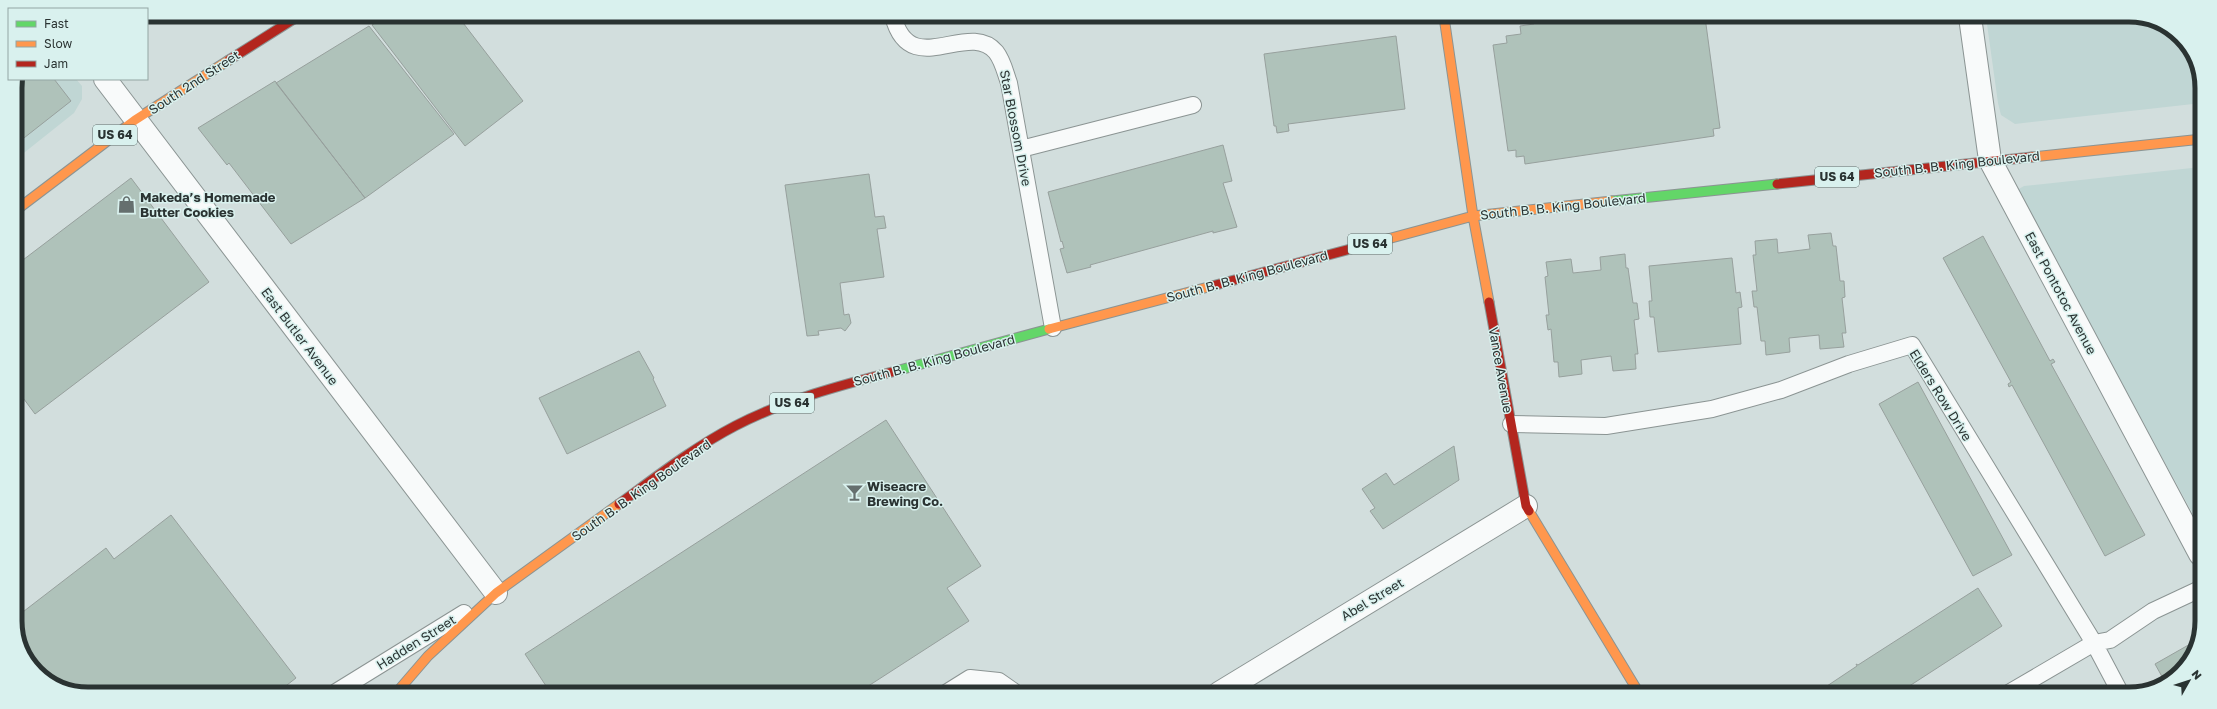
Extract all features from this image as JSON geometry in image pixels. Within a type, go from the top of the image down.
[{"type":"main road","name":"South 2nd Street","points":[[22,206],[136,120],[289,22]]},
{"type":"main road","name":"Vance Avenue","points":[[1445,22],[1473,216],[1526,506],[1635,687]]},
{"type":"main road","name":"South B. B. King Boulevard","points":[[401,687],[428,656],[496,593],[691,452],[735,426],[772,410],[842,385],[1473,216],[1990,160],[2195,140]]},
{"type":"street","name":"East Pontotoc Avenue","points":[[1971,22],[1990,160],[2195,545]]},
{"type":"street","name":"East Butler Avenue","points":[[106,80],[496,593]]},
{"type":"street","name":"Abel Street","points":[[1228,687],[1526,506]]},
{"type":"lane","name":"Star Blossom Drive","points":[[894,22],[896,29],[903,40],[917,48],[980,42],[995,51],[1003,63],[1009,83],[1053,328]]},
{"type":"lane","points":[[1021,149],[1193,105]]},
{"type":"lane","name":"Elders Row Drive","points":[[1511,424],[1606,426],[1712,409],[1781,390],[1848,364],[1912,345],[2094,643],[2116,687]]},
{"type":"lane","points":[[2019,687],[2094,643],[2110,640],[2153,611],[2195,591]]},
{"type":"lane","name":"Hadden Street","points":[[344,687],[496,593]]},
{"type":"lane","points":[[955,687],[970,678],[999,681],[1008,687]]},
{"type":"shaded area","points":[[1987,22],[2128,22],[2146,24],[2165,33],[2178,45],[2190,63],[2195,84],[2195,104],[2015,124],[2001,115]]},
{"type":"shaded area","points":[[23,80],[77,80],[82,86],[82,99],[74,113],[22,154]]},
{"type":"shaded area","points":[[2195,168],[2195,518],[2017,190],[2024,186]]},
{"type":"building","points":[[376,22],[462,22],[523,101],[465,146],[372,25]]},
{"type":"building","points":[[1534,22],[1706,22],[1720,128],[1713,129],[1714,136],[1525,164],[1524,156],[1516,157],[1516,150],[1508,151],[1493,45],[1507,43],[1506,36],[1521,34],[1520,26],[1534,24]]},
{"type":"building","points":[[369,26],[454,134],[365,198],[276,83]]},
{"type":"building","points":[[1396,36],[1405,109],[1288,124],[1289,131],[1277,133],[1276,126],[1274,126],[1264,54]]},
{"type":"building","points":[[23,80],[55,80],[71,101],[22,140]]},
{"type":"building","points":[[275,81],[365,198],[291,244],[229,163],[227,165],[198,128]]},
{"type":"building","points":[[1223,145],[1232,181],[1223,183],[1237,227],[1213,233],[1213,231],[1090,265],[1091,267],[1067,273],[1060,249],[1064,248],[1062,241],[1061,242],[1048,192]]},
{"type":"building","points":[[869,174],[875,217],[884,216],[886,228],[877,229],[884,277],[840,283],[844,315],[849,314],[851,323],[845,331],[841,328],[818,331],[819,335],[807,336],[785,185]]},
{"type":"building","points":[[131,178],[209,282],[35,414],[22,396],[22,261]]},
{"type":"building","points":[[1831,233],[1833,246],[1836,246],[1840,281],[1844,281],[1845,297],[1842,298],[1846,333],[1842,333],[1844,347],[1820,349],[1819,335],[1789,338],[1790,352],[1766,355],[1765,341],[1761,341],[1757,307],[1754,307],[1752,291],[1757,291],[1753,255],[1756,255],[1755,241],[1777,239],[1778,253],[1810,249],[1808,235]]},
{"type":"building","points":[[1983,236],[2050,361],[2053,359],[2055,362],[2051,364],[2145,535],[2105,556],[2012,385],[2009,387],[2008,384],[2011,382],[1943,258]]},
{"type":"building","points":[[1625,254],[1626,268],[1628,268],[1633,303],[1637,303],[1639,319],[1634,320],[1638,354],[1635,354],[1636,369],[1613,371],[1611,356],[1581,360],[1582,374],[1559,377],[1558,362],[1554,362],[1551,329],[1548,330],[1546,315],[1549,315],[1545,277],[1548,276],[1546,262],[1571,259],[1573,273],[1601,270],[1600,257]]},
{"type":"building","points":[[1732,258],[1736,293],[1740,292],[1742,307],[1738,308],[1741,344],[1658,352],[1654,317],[1650,317],[1649,301],[1652,301],[1649,266]]},
{"type":"building","points":[[639,351],[654,378],[653,379],[666,406],[567,454],[539,398]]},
{"type":"building","points":[[1918,382],[2012,555],[1973,576],[1879,404]]},
{"type":"building","name":"Wiseacre Brewing Co.","points":[[886,420],[981,566],[947,588],[969,621],[867,687],[547,687],[525,654]]},
{"type":"building","points":[[1454,446],[1459,480],[1383,529],[1370,511],[1375,508],[1362,489],[1386,473],[1394,485]]},
{"type":"building","points":[[171,515],[296,678],[284,687],[88,687],[71,685],[52,676],[36,661],[31,654],[23,633],[22,613],[106,548],[114,559]]},
{"type":"building","points":[[1978,588],[2002,626],[1908,687],[1826,687],[1857,666],[1856,664],[1858,665]]},
{"type":"building","points":[[2191,644],[2181,661],[2169,661],[2169,673],[2163,678],[2155,664]]},
{"type":"traffic: fast","points":[[1612,201],[1777,184]]},
{"type":"traffic: fast","points":[[896,371],[1049,329]]},
{"type":"traffic: slow","points":[[1445,22],[1473,216],[1489,302]]},
{"type":"traffic: slow","points":[[22,206],[135,120],[229,60]]},
{"type":"traffic: slow","points":[[2032,157],[2195,140]]},
{"type":"traffic: slow","points":[[1369,244],[1473,216],[1612,201]]},
{"type":"traffic: slow","points":[[1049,329],[1212,286]]},
{"type":"traffic: slow","points":[[401,687],[428,656],[496,593],[619,504]]},
{"type":"traffic: slow","points":[[1529,511],[1635,687]]},
{"type":"traffic: jam","points":[[229,60],[289,22]]},
{"type":"traffic: jam","points":[[1777,184],[2032,157]]},
{"type":"traffic: jam","points":[[1212,286],[1369,244]]},
{"type":"traffic: jam","points":[[1489,302],[1526,506],[1529,511]]},
{"type":"traffic: jam","points":[[619,504],[675,463],[735,426],[793,401],[896,371]]},
{"type":"place","name":"Makeda’s Homemade Butter Cookies","points":[[127,204]]},
{"type":"place","name":"Wiseacre Brewing Co.","points":[[854,493]]}]
